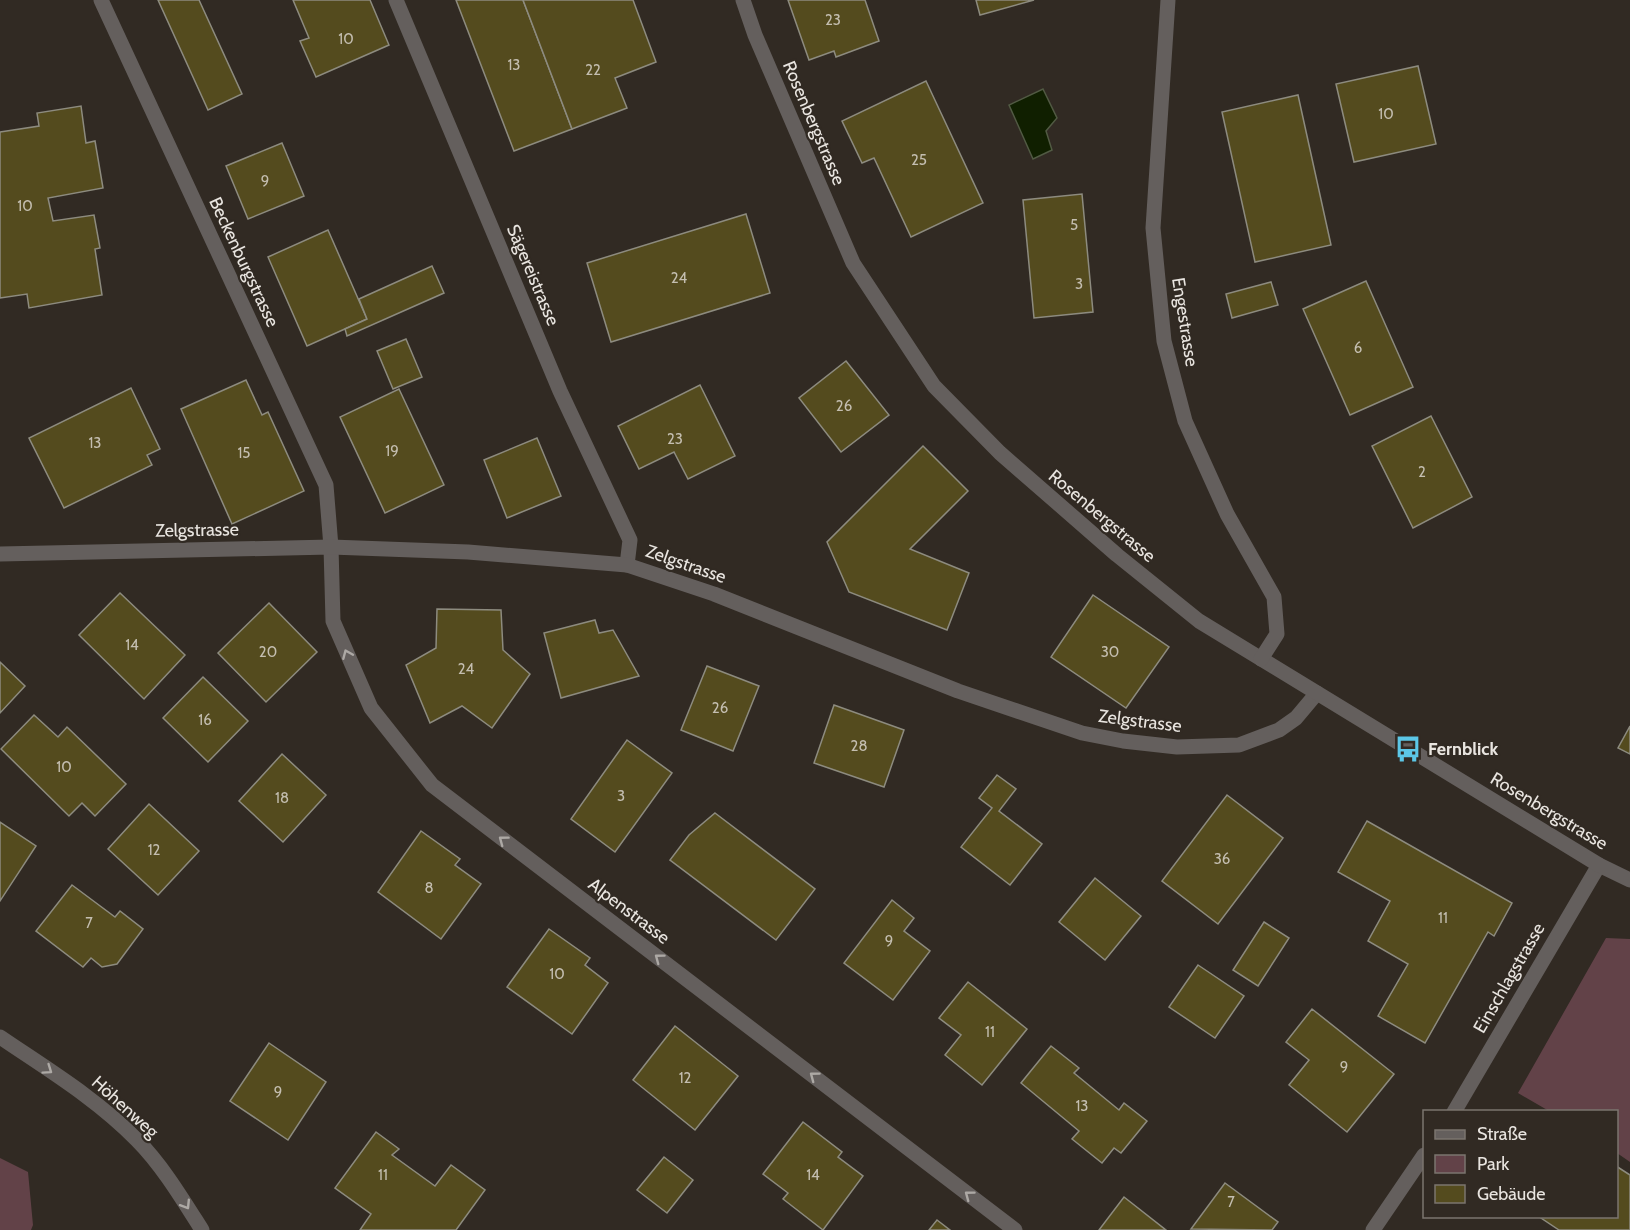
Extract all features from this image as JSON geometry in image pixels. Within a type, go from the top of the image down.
[{"type":"street","name":"Beckenburgstrasse","points":[[101,0],[326,485],[331,547]]},
{"type":"street","name":"Sägereistrasse","points":[[396,0],[560,391],[630,540],[627,565]]},
{"type":"street","name":"Rosenbergstrasse","points":[[743,0],[755,35],[853,263],[934,386],[1000,453],[1117,555],[1199,621],[1599,865],[1630,880]]},
{"type":"street","name":"Engestrasse","points":[[1168,0],[1159,107],[1153,228],[1164,341],[1185,421],[1227,514],[1274,597],[1277,634],[1261,659]]},
{"type":"street","name":"Zelgstrasse","points":[[0,554],[331,547],[468,552],[627,565],[714,594],[958,691],[1092,735],[1177,747],[1239,745],[1280,730],[1296,718],[1317,693]]},
{"type":"street","name":"Alpenstrasse","points":[[331,547],[333,621],[370,708],[432,785],[1015,1230]]},
{"type":"street","name":"Einschlagstrasse","points":[[1455,1110],[1599,865]]},
{"type":"street","name":"Höhenweg","points":[[0,1037],[99,1105],[138,1141],[178,1193],[202,1230]]},
{"type":"street","points":[[1373,1230],[1423,1158]]},
{"type":"green space","points":[[1606,938],[1630,939],[1630,1162],[1618,1154],[1618,1110],[1547,1110],[1518,1093]]},
{"type":"green space","points":[[0,1158],[28,1172],[33,1225],[31,1230],[0,1230]]},
{"type":"shaded area","points":[[1043,89],[1057,118],[1046,131],[1052,150],[1033,159],[1009,105]]},
{"type":"building","points":[[158,0],[199,0],[242,94],[208,110]]},
{"type":"building","points":[[293,0],[370,0],[389,45],[316,77],[300,41],[309,38]]},
{"type":"building","points":[[456,0],[523,0],[572,129],[514,151]]},
{"type":"building","points":[[523,0],[633,0],[656,62],[615,78],[627,108],[572,129]]},
{"type":"building","points":[[788,0],[865,0],[879,41],[836,57],[834,51],[809,60]]},
{"type":"building","points":[[976,0],[1034,0],[980,15]]},
{"type":"building","points":[[1418,66],[1436,144],[1354,162],[1336,84]]},
{"type":"building","points":[[926,81],[983,203],[911,237],[874,158],[862,163],[842,121]]},
{"type":"building","points":[[1298,95],[1331,245],[1255,262],[1222,112]]},
{"type":"building","points":[[81,106],[86,143],[95,141],[103,188],[48,198],[53,221],[94,215],[100,248],[95,249],[102,295],[29,308],[27,294],[0,298],[0,132],[39,126],[37,113]]},
{"type":"building","points":[[282,143],[304,196],[248,219],[226,166]]},
{"type":"building","points":[[1082,194],[1093,312],[1034,318],[1023,200]]},
{"type":"building","points":[[746,214],[770,293],[611,342],[587,263]]},
{"type":"building","points":[[328,230],[367,319],[307,346],[268,257]]},
{"type":"building","points":[[432,266],[444,293],[347,336],[345,329],[367,319],[359,299]]},
{"type":"building","points":[[1366,281],[1413,387],[1350,415],[1303,309]]},
{"type":"building","points":[[1271,282],[1278,305],[1232,318],[1226,294]]},
{"type":"building","points":[[406,339],[422,377],[393,389],[377,351]]},
{"type":"building","points":[[846,361],[889,415],[841,452],[799,398]]},
{"type":"building","points":[[246,380],[262,415],[268,412],[304,491],[232,524],[181,409]]},
{"type":"building","points":[[700,385],[735,456],[688,479],[674,452],[639,469],[618,426]]},
{"type":"building","points":[[131,388],[160,449],[147,455],[152,465],[64,508],[29,438]]},
{"type":"building","points":[[399,389],[444,485],[385,513],[340,417]]},
{"type":"building","points":[[1431,416],[1472,497],[1413,528],[1372,446]]},
{"type":"building","points":[[537,438],[561,496],[507,518],[484,460]]},
{"type":"building","points":[[923,446],[968,491],[910,549],[969,573],[947,630],[849,592],[827,542]]},
{"type":"building","points":[[120,593],[185,655],[144,699],[79,635]]},
{"type":"building","points":[[1093,595],[1169,647],[1126,708],[1051,657]]},
{"type":"building","points":[[269,603],[317,652],[266,702],[218,653]]},
{"type":"building","points":[[437,609],[501,610],[503,650],[530,674],[492,728],[462,706],[430,723],[406,665],[436,648]]},
{"type":"building","points":[[595,620],[599,633],[613,630],[639,676],[561,698],[544,633]]},
{"type":"building","points":[[0,662],[25,686],[0,713]]},
{"type":"building","points":[[707,666],[759,686],[733,751],[681,730]]},
{"type":"building","points":[[203,677],[248,721],[208,762],[163,718]]},
{"type":"building","points":[[834,705],[904,730],[884,787],[814,763]]},
{"type":"building","points":[[34,715],[58,737],[67,727],[126,784],[95,816],[82,803],[69,816],[1,749]]},
{"type":"building","points":[[1630,726],[1630,754],[1618,748]]},
{"type":"building","points":[[627,740],[672,773],[615,852],[571,819]]},
{"type":"building","points":[[282,754],[326,795],[283,842],[239,801]]},
{"type":"building","points":[[997,775],[1016,789],[999,811],[1042,844],[1010,885],[961,847],[992,808],[979,798]]},
{"type":"building","points":[[1227,795],[1283,838],[1218,924],[1162,881]]},
{"type":"building","points":[[149,804],[199,851],[158,895],[108,849]]},
{"type":"building","points":[[715,813],[815,889],[776,940],[670,860],[689,835]]},
{"type":"building","points":[[1367,821],[1512,903],[1494,936],[1488,932],[1425,1043],[1378,1016],[1408,964],[1368,941],[1390,901],[1338,872]]},
{"type":"building","points":[[0,822],[36,846],[0,901]]},
{"type":"building","points":[[421,831],[460,859],[455,865],[481,884],[441,939],[378,892]]},
{"type":"building","points":[[1095,878],[1141,916],[1105,960],[1059,922]]},
{"type":"building","points":[[72,885],[115,917],[120,911],[143,929],[117,964],[102,967],[91,958],[83,967],[36,931]]},
{"type":"building","points":[[892,900],[914,918],[904,931],[930,951],[893,1000],[844,963]]},
{"type":"building","points":[[1264,922],[1289,938],[1258,986],[1233,970]]},
{"type":"building","points":[[549,929],[590,958],[585,965],[608,983],[572,1034],[507,987]]},
{"type":"building","points":[[1198,965],[1244,996],[1215,1038],[1169,1007]]},
{"type":"building","points":[[968,982],[1027,1029],[982,1085],[945,1055],[961,1035],[939,1018]]},
{"type":"building","points":[[1312,1009],[1394,1074],[1347,1132],[1289,1085],[1309,1060],[1286,1042]]},
{"type":"building","points":[[675,1026],[738,1076],[695,1130],[633,1080]]},
{"type":"building","points":[[269,1043],[326,1082],[288,1140],[230,1101]]},
{"type":"building","points":[[1051,1046],[1079,1068],[1074,1073],[1119,1110],[1124,1103],[1147,1121],[1121,1153],[1114,1148],[1102,1163],[1072,1139],[1079,1131],[1021,1083]]},
{"type":"building","points":[[803,1122],[842,1152],[838,1157],[863,1176],[823,1230],[783,1199],[788,1193],[763,1174]]},
{"type":"building","points":[[376,1132],[399,1149],[392,1155],[435,1186],[451,1165],[485,1190],[456,1230],[360,1230],[371,1214],[335,1188]]},
{"type":"building","points":[[664,1157],[693,1180],[667,1213],[637,1190]]},
{"type":"building","points":[[1618,1167],[1630,1175],[1630,1230],[1559,1230],[1541,1218],[1618,1218]]},
{"type":"building","points":[[1225,1183],[1278,1222],[1272,1230],[1191,1229]]},
{"type":"building","points":[[1124,1197],[1166,1230],[1099,1230]]},
{"type":"building","points":[[937,1220],[950,1230],[929,1230]]},
{"type":"place","name":"Fernblick","points":[[1408,749]]}]
